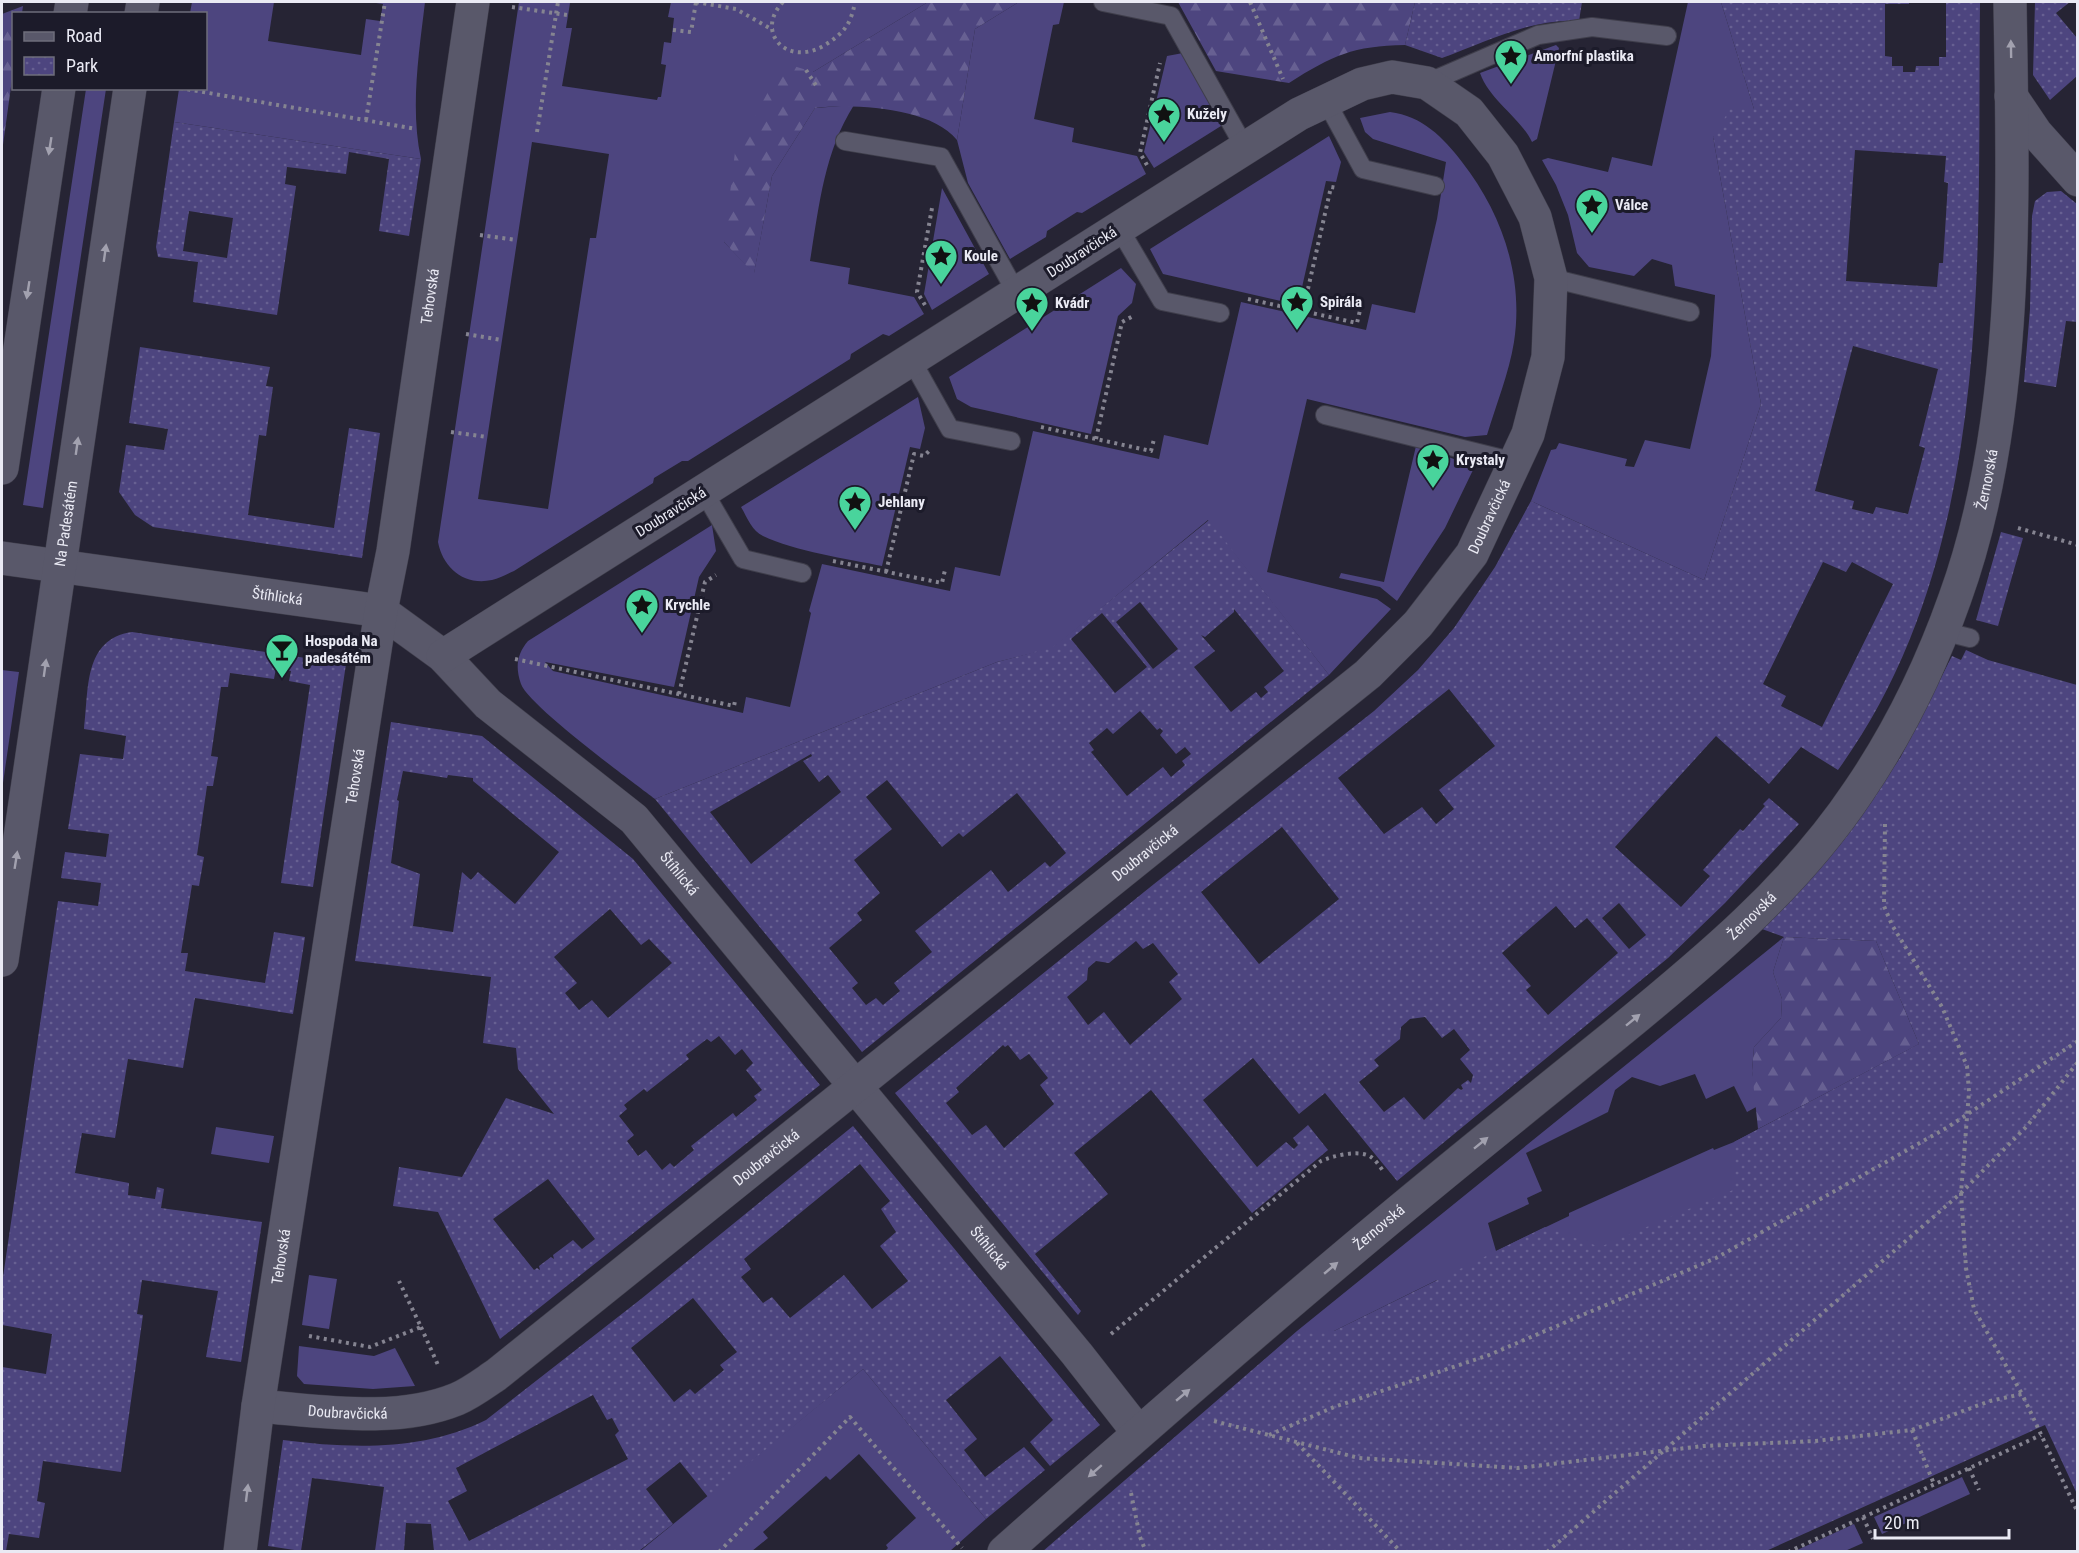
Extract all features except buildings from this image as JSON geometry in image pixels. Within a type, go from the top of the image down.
[{"type":"street","name":"Tehovská","points":[[240,1551],[258,1406],[381,611],[393,551],[473,2]]},
{"type":"street","name":"Žernovská","points":[[1004,1551],[1138,1432],[1398,1211],[1701,964],[1742,927],[1793,873],[1856,795],[1892,738],[1928,666],[1956,635],[1957,594],[1977,522],[1996,427],[2008,318],[2010,2]]},
{"type":"street","name":"Doubravčická","points":[[258,1406],[347,1413],[418,1410],[464,1395],[496,1375],[1368,674],[1418,624],[1472,554],[1528,434],[1548,357],[1551,278],[1535,217],[1503,155],[1469,112],[1427,83],[1392,77],[1362,84],[1299,114],[443,656]]},
{"type":"street","points":[[2,468],[59,90]]},
{"type":"street","name":"Na Padesátém","points":[[2,960],[130,90]]},
{"type":"street","points":[[2011,96],[2036,133],[2078,180]]},
{"type":"street","name":"Štíhlická","points":[[2,558],[381,611],[443,656],[488,704],[634,819],[1077,1353],[1138,1432]]},
{"type":"lane","points":[[1102,2],[1171,16],[1245,148]]},
{"type":"lane","points":[[1427,83],[1538,35],[1592,27],[1667,36]]},
{"type":"lane","points":[[1326,101],[1363,170],[1435,186]]},
{"type":"lane","points":[[845,141],[941,157],[1017,294]]},
{"type":"lane","points":[[1119,228],[1162,301],[1220,313]]},
{"type":"lane","points":[[1551,278],[1690,312]]},
{"type":"lane","points":[[912,361],[950,429],[1011,441]]},
{"type":"lane","points":[[1324,415],[1515,462]]},
{"type":"lane","points":[[704,492],[743,559],[802,573]]},
{"type":"path","points":[[366,120],[385,2]]},
{"type":"path","points":[[537,132],[558,2]]},
{"type":"path","points":[[673,30],[691,32],[696,2],[736,9],[773,30]]},
{"type":"path","points":[[783,2],[775,12],[773,30],[778,41],[788,51],[802,54],[816,51],[847,29],[855,2]]},
{"type":"path","points":[[1250,2],[1284,81]]},
{"type":"path","points":[[508,6],[567,15]]},
{"type":"path","points":[[1148,169],[1140,153],[1171,16]]},
{"type":"path","points":[[806,70],[817,87]]},
{"type":"path","points":[[192,90],[453,136]]},
{"type":"path","points":[[927,308],[917,292],[941,157]]},
{"type":"path","points":[[1303,312],[1331,187],[1342,190],[1363,170]]},
{"type":"path","points":[[474,234],[517,240]]},
{"type":"path","points":[[1220,313],[1238,297],[1357,323],[1361,306]]},
{"type":"path","points":[[1096,439],[1122,322],[1162,301]]},
{"type":"path","points":[[459,333],[502,340]]},
{"type":"path","points":[[1011,441],[1032,425],[1150,451],[1154,439]]},
{"type":"path","points":[[886,572],[914,454],[924,456],[950,429]]},
{"type":"path","points":[[444,431],[487,437]]},
{"type":"path","points":[[2016,527],[2078,544]]},
{"type":"path","points":[[679,694],[705,582],[743,559]]},
{"type":"path","points":[[802,573],[823,559],[942,583],[945,570]]},
{"type":"path","points":[[511,658],[734,706],[735,700]]},
{"type":"path","points":[[1885,820],[1884,906],[1892,925],[1942,1007],[1967,1066],[1968,1114],[1961,1193],[1966,1268],[1974,1309],[2022,1394],[2078,1513]]},
{"type":"path","points":[[1268,1436],[1334,1407],[1489,1355],[1716,1257],[1968,1114],[2078,1041]]},
{"type":"path","points":[[1547,1551],[1961,1193],[2027,1126],[2078,1062]]},
{"type":"path","points":[[1102,1341],[1321,1161],[1329,1157],[1370,1156],[1390,1179]]},
{"type":"path","points":[[270,1329],[370,1347],[421,1327],[399,1281]]},
{"type":"path","points":[[1204,1419],[1359,1458],[1518,1468],[1660,1453],[1702,1446],[1815,1441],[1912,1430],[1990,1401],[2022,1394]]},
{"type":"path","points":[[718,1551],[850,1417],[960,1550],[971,1541]]},
{"type":"path","points":[[1912,1430],[1934,1484]]},
{"type":"path","points":[[1788,1551],[2041,1436]]},
{"type":"path","points":[[1296,1442],[1401,1551]]},
{"type":"path","points":[[1969,1468],[1979,1490]]},
{"type":"path","points":[[1130,1487],[1140,1537],[1146,1551]]},
{"type":"path","points":[[1863,1517],[1873,1539]]},
{"type":"green space","points":[[192,2],[274,2],[268,41],[361,55],[366,19],[380,21],[383,4],[369,2],[425,2],[416,100],[421,159],[174,122],[179,90],[207,90],[207,12],[190,12]]},
{"type":"green space","points":[[519,2],[576,2],[570,3],[566,28],[572,28],[562,86],[657,100],[661,97],[666,65],[661,64],[664,42],[671,43],[674,18],[668,17],[671,2],[928,2],[813,72],[724,242],[754,273],[772,176],[815,108],[854,105],[829,161],[810,261],[850,268],[848,284],[914,297],[924,314],[889,336],[883,334],[851,354],[850,359],[688,461],[682,461],[654,478],[653,483],[514,571],[495,579],[482,581],[464,577],[450,567],[438,542]],"holes":[[[532,142],[609,154],[596,238],[590,238],[548,509],[478,499]]]},
{"type":"green space","points":[[928,2],[1019,2],[975,29],[957,140],[945,129],[911,114],[870,108],[815,108],[772,176],[754,274],[724,242],[735,152],[784,63],[813,72]]},
{"type":"green space","points":[[1019,2],[1064,2],[1059,24],[1053,25],[1034,119],[1074,128],[1072,142],[1137,156],[1146,174],[1082,213],[1077,212],[1047,231],[1046,237],[1010,259],[968,183],[957,140],[975,29]]},
{"type":"green space","points":[[1178,2],[1415,2],[1405,45],[1371,47],[1344,54],[1318,65],[1289,83],[1216,71]]},
{"type":"green space","points":[[1415,2],[1582,2],[1579,21],[1561,21],[1526,27],[1442,58],[1405,45]]},
{"type":"green space","points":[[1688,2],[1721,2],[1754,109],[1713,137],[1761,404],[1704,580],[1531,501],[1551,450],[1556,449],[1559,443],[1627,459],[1625,466],[1634,467],[1645,440],[1690,449],[1711,356],[1715,295],[1675,286],[1672,265],[1652,259],[1634,276],[1589,267],[1577,253],[1568,215],[1556,185],[1542,160],[1548,158],[1608,172],[1612,157],[1652,166]]},
{"type":"green space","points":[[1721,2],[1909,2],[1909,4],[1885,4],[1885,56],[1892,57],[1892,66],[1903,66],[1903,72],[1915,72],[1916,66],[1939,66],[1939,57],[1946,57],[1946,2],[1980,2],[1979,199],[1975,300],[1967,400],[1952,498],[1926,594],[1889,685],[1838,770],[1801,747],[1769,784],[1716,736],[1615,847],[1681,907],[1710,876],[1703,870],[1740,829],[1743,831],[1765,806],[1763,804],[1769,798],[1799,824],[1725,903],[1668,958],[1397,1181],[1325,1093],[1299,1114],[1253,1058],[1203,1100],[1257,1167],[1286,1142],[1294,1149],[1298,1145],[1293,1138],[1308,1125],[1328,1150],[1252,1213],[1151,1090],[1074,1153],[1108,1194],[1035,1254],[1081,1311],[1078,1315],[895,1093],[1154,884],[1374,711],[1418,670],[1454,628],[1495,567],[1531,501],[1704,580],[1761,404],[1713,137],[1730,109],[1754,109]],"holes":[[[1855,150],[1946,156],[1944,182],[1948,183],[1943,263],[1939,263],[1937,287],[1846,281]],[[1853,346],[1938,369],[1919,446],[1925,448],[1908,514],[1876,507],[1873,514],[1852,509],[1854,501],[1815,491]],[[1823,562],[1846,572],[1852,562],[1893,584],[1822,727],[1781,706],[1786,696],[1763,684]],[[1449,689],[1495,746],[1439,790],[1454,809],[1436,824],[1422,807],[1384,834],[1338,778]],[[1282,827],[1339,899],[1259,964],[1201,892]],[[1619,903],[1646,935],[1629,949],[1602,918]],[[1556,906],[1575,928],[1587,918],[1618,953],[1548,1015],[1526,990],[1531,986],[1502,953]],[[1136,941],[1143,949],[1153,943],[1178,974],[1169,982],[1182,999],[1130,1045],[1104,1012],[1088,1025],[1067,997],[1087,980],[1088,968],[1096,961],[1109,963]],[[1425,1017],[1442,1038],[1454,1029],[1470,1050],[1460,1059],[1473,1075],[1471,1083],[1468,1080],[1461,1085],[1463,1089],[1458,1088],[1424,1120],[1404,1097],[1384,1112],[1359,1082],[1379,1066],[1374,1060],[1400,1039],[1401,1027],[1410,1019]],[[1003,1045],[1005,1047],[1008,1045],[1020,1060],[1029,1054],[1048,1078],[1040,1085],[1054,1104],[1004,1148],[986,1125],[972,1135],[946,1103],[959,1092],[956,1088]]]},
{"type":"green space","points":[[2035,2],[2070,2],[2056,13],[2077,38],[2077,76],[2050,100],[2033,75]]},
{"type":"green space","points":[[23,6],[22,12],[12,12],[12,79],[2,152],[2,14]]},
{"type":"green space","points":[[1556,45],[1559,48],[1537,139],[1532,142],[1520,124],[1497,100],[1480,73]]},
{"type":"green space","points":[[1183,53],[1221,126],[1154,168],[1144,152],[1167,56]]},
{"type":"green space","points":[[86,90],[106,90],[43,508],[23,505]]},
{"type":"green space","points":[[1390,112],[1412,118],[1439,136],[1462,162],[1488,202],[1499,224],[1512,270],[1516,294],[1514,342],[1506,377],[1487,435],[1465,437],[1307,399],[1267,572],[1377,599],[1391,609],[1329,675],[1208,520],[1053,648],[997,662],[655,799],[560,725],[542,709],[521,684],[518,661],[528,641],[712,525],[716,551],[699,577],[674,687],[545,662],[553,671],[743,713],[746,697],[790,707],[811,613],[809,611],[822,564],[950,591],[955,567],[1000,576],[1033,431],[1159,459],[1164,435],[1208,445],[1241,302],[1366,330],[1372,304],[1415,313],[1437,219],[1446,162],[1373,139],[1365,132],[1360,118]]},
{"type":"green space","points":[[174,122],[421,159],[409,236],[379,231],[389,159],[349,152],[346,174],[287,167],[285,184],[296,186],[277,315],[193,302],[198,262],[158,257],[156,247]],"holes":[[[189,211],[233,218],[227,258],[183,251]]]},
{"type":"green space","points":[[1329,136],[1341,162],[1336,182],[1326,181],[1298,305],[1163,274],[1150,249]]},
{"type":"green space","points":[[942,188],[989,274],[932,310],[924,294]]},
{"type":"green space","points":[[2061,191],[2077,204],[2078,322],[2066,321],[2056,387],[2024,382],[2030,309],[2032,216],[2035,201],[2047,192]]},
{"type":"green space","points":[[1121,268],[1136,284],[1132,303],[1118,316],[1091,434],[971,407],[957,399],[949,377]]},
{"type":"green space","points":[[140,347],[270,367],[266,386],[273,387],[266,436],[259,435],[248,515],[334,528],[349,428],[380,433],[362,558],[153,527],[135,515],[119,492],[126,445],[164,450],[168,429],[129,423]]},
{"type":"green space","points":[[918,397],[925,428],[920,449],[910,447],[882,566],[790,546],[759,534],[753,527],[741,507]]},
{"type":"green space","points":[[1416,446],[1454,459],[1473,470],[1445,528],[1397,601],[1380,587],[1339,578],[1341,573],[1384,582]]},
{"type":"green space","points":[[1209,520],[1329,675],[862,1052],[655,799],[997,662],[1053,647]],"holes":[[[1140,602],[1178,649],[1153,669],[1116,622]],[[1234,609],[1284,671],[1264,687],[1268,692],[1261,698],[1256,692],[1231,712],[1194,667],[1215,651],[1201,635],[1205,637],[1234,612]],[[1102,613],[1147,667],[1115,693],[1071,639]],[[1140,711],[1157,730],[1160,728],[1163,731],[1160,735],[1176,754],[1185,747],[1191,754],[1182,761],[1185,765],[1171,777],[1163,767],[1127,796],[1091,752],[1094,750],[1089,743],[1107,728],[1113,734]],[[811,754],[812,756],[803,761],[819,782],[828,775],[841,792],[751,864],[710,812]],[[887,780],[942,847],[959,833],[963,837],[1017,793],[1066,853],[1050,867],[1045,862],[1008,892],[991,870],[915,931],[932,952],[894,983],[900,991],[883,1005],[876,998],[866,1005],[852,988],[858,983],[829,948],[862,920],[857,913],[880,893],[854,860],[892,829],[866,797]]]},
{"type":"green space","points":[[2001,532],[2023,538],[1998,626],[1976,620]]},
{"type":"green space","points":[[132,632],[346,664],[313,887],[281,883],[310,685],[289,681],[291,671],[276,668],[274,679],[230,673],[228,687],[221,687],[211,756],[218,757],[213,786],[207,786],[197,855],[204,857],[199,886],[192,885],[181,953],[188,953],[185,971],[265,983],[274,932],[305,937],[293,1014],[195,998],[183,1068],[128,1059],[115,1138],[82,1133],[75,1173],[129,1183],[128,1195],[155,1199],[157,1187],[164,1189],[161,1208],[262,1222],[241,1362],[206,1357],[218,1291],[142,1280],[137,1314],[143,1315],[121,1472],[43,1461],[37,1501],[45,1503],[39,1538],[9,1534],[6,1551],[2,1551],[2,1367],[46,1374],[52,1334],[2,1325],[2,1284],[58,901],[98,906],[101,883],[61,878],[65,852],[106,857],[109,834],[68,829],[80,754],[123,759],[126,736],[84,729],[88,683],[97,655],[105,645],[116,637]]},
{"type":"green space","points":[[1966,650],[1988,660],[2077,685],[2077,1494],[2045,1425],[1766,1551],[1042,1552],[1297,1331],[1334,1331],[1545,1227],[1600,1247],[1733,1190],[1734,1142],[1919,1044],[1876,941],[1784,937],[1762,929],[1872,798],[1900,758],[1952,656],[1961,660]]},
{"type":"green space","points":[[2,670],[19,672],[2,790]]},
{"type":"green space","points":[[391,722],[482,736],[633,859],[820,1085],[500,1339],[438,1212],[393,1206],[399,1167],[462,1177],[506,1098],[554,1114],[518,1069],[516,1048],[483,1043],[491,977],[355,961]],"holes":[[[403,771],[447,778],[448,775],[473,778],[473,781],[559,852],[515,904],[478,872],[471,880],[462,872],[453,932],[413,926],[420,874],[391,863],[399,801],[397,800]],[[610,909],[641,945],[649,939],[672,963],[608,1018],[592,1000],[579,1010],[565,993],[577,983],[554,957]],[[719,1036],[735,1055],[742,1049],[753,1063],[746,1070],[762,1090],[754,1096],[757,1100],[736,1117],[733,1113],[691,1146],[694,1150],[674,1167],[670,1163],[662,1170],[646,1150],[638,1156],[627,1141],[634,1135],[619,1116],[627,1109],[624,1105],[644,1089],[647,1092],[689,1059],[686,1055],[707,1039],[711,1042]],[[548,1179],[595,1239],[582,1249],[573,1240],[553,1255],[554,1259],[551,1257],[539,1266],[540,1270],[537,1268],[534,1270],[493,1219]]]},
{"type":"green space","points":[[1784,937],[1773,972],[1782,999],[1781,1018],[1754,1047],[1752,1071],[1758,1106],[1747,1112],[1734,1086],[1706,1099],[1695,1074],[1660,1086],[1632,1077],[1615,1090],[1608,1112],[1526,1153],[1542,1191],[1527,1198],[1529,1204],[1488,1223],[1496,1251],[1569,1216],[1569,1213],[1713,1148],[1714,1150],[1734,1142],[1919,1044],[1779,1189],[1609,1279],[1437,1280],[1334,1331],[1297,1331]]},
{"type":"green space","points":[[1784,937],[1876,941],[1919,1044],[1758,1129],[1752,1071],[1754,1047],[1781,1018],[1782,999],[1773,972]]},
{"type":"green space","points":[[853,1126],[1100,1425],[1050,1466],[1030,1442],[1053,1420],[1000,1356],[946,1400],[977,1439],[964,1450],[985,1477],[1024,1447],[1045,1470],[986,1519],[863,1369],[708,1497],[680,1462],[646,1489],[673,1524],[639,1551],[434,1551],[431,1524],[406,1523],[404,1551],[375,1551],[384,1487],[312,1478],[301,1551],[268,1546],[283,1440],[335,1445],[387,1445],[437,1437],[462,1430],[486,1420],[641,1299]],"holes":[[[860,1164],[890,1201],[881,1209],[896,1232],[880,1246],[908,1281],[872,1309],[844,1275],[790,1318],[772,1297],[763,1303],[741,1277],[751,1269],[744,1259]],[[693,1298],[737,1352],[720,1365],[724,1370],[695,1394],[690,1389],[674,1402],[631,1348]],[[593,1395],[607,1420],[612,1418],[619,1431],[615,1435],[628,1459],[469,1541],[448,1501],[467,1491],[456,1468]]]},
{"type":"green space","points":[[216,1127],[274,1136],[269,1163],[211,1154]]},
{"type":"green space","points":[[309,1275],[337,1279],[329,1329],[302,1325]]},
{"type":"green space","points":[[299,1346],[374,1356],[395,1348],[415,1386],[373,1389],[304,1384],[297,1376]]},
{"type":"green space","points":[[863,1369],[986,1519],[950,1551],[885,1551],[888,1548],[886,1545],[916,1518],[859,1454],[830,1480],[826,1476],[763,1532],[768,1538],[752,1551],[639,1552]]},
{"type":"green space","points":[[1962,1477],[1970,1494],[1882,1534],[1874,1517]]},
{"type":"green space","points":[[1854,1524],[1863,1543],[1845,1551],[1795,1551]]},
{"type":"place","name":"Amorfní plastika","points":[[1511,85]]},
{"type":"place","name":"Kužely","points":[[1164,143]]},
{"type":"place","name":"Válce","points":[[1592,234]]},
{"type":"place","name":"Koule","points":[[941,285]]},
{"type":"place","name":"Spirála","points":[[1297,331]]},
{"type":"place","name":"Kvádr","points":[[1032,332]]},
{"type":"place","name":"Krystaly","points":[[1433,489]]},
{"type":"place","name":"Jehlany","points":[[855,531]]},
{"type":"place","name":"Krychle","points":[[642,634]]},
{"type":"place","name":"Hospoda Na padesátém","points":[[282,679]]}]
